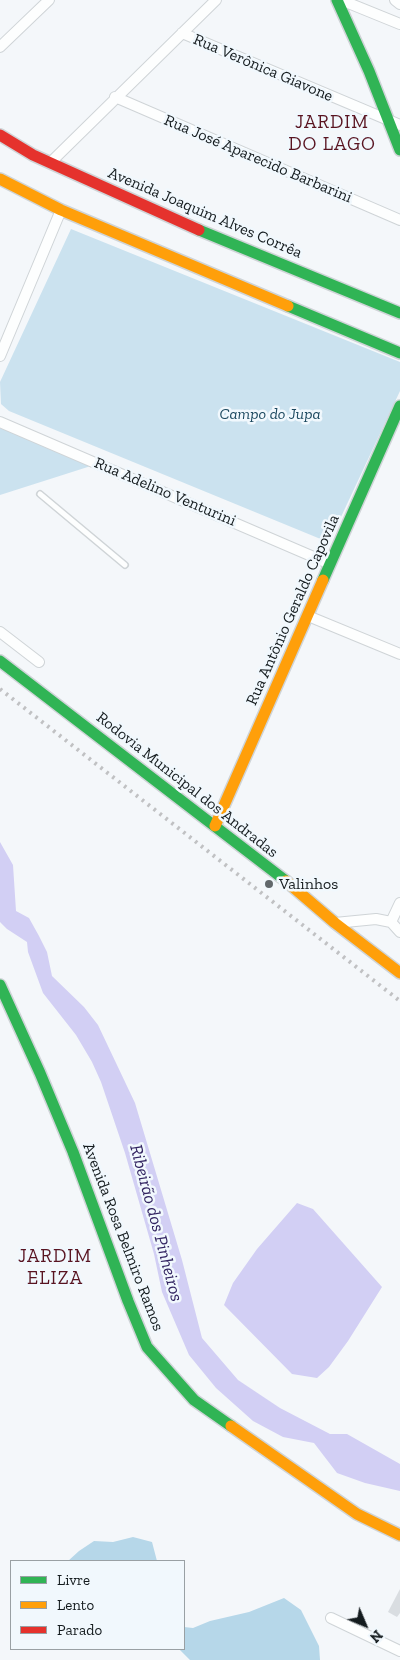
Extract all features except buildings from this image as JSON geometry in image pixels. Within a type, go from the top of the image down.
[{"type":"main road","points":[[337,0],[369,71],[400,150]]},
{"type":"main road","name":"Avenida Joaquim Alves Corrêa","points":[[0,135],[33,155],[182,223],[400,313]]},
{"type":"main road","points":[[0,179],[61,210],[400,353]]},
{"type":"main road","name":"Rua Antônio Geraldo Capovila","points":[[215,826],[400,406]]},
{"type":"main road","name":"Rodovia Municipal dos Andradas","points":[[0,661],[215,826],[296,889],[335,923],[400,972]]},
{"type":"main road","name":"Avenida Rosa Belmiro Ramos","points":[[0,986],[40,1073],[73,1152],[147,1347],[194,1400],[357,1514],[400,1535]]},
{"type":"street","points":[[0,47],[49,0]]},
{"type":"street","points":[[51,162],[115,97],[216,0]]},
{"type":"street","points":[[341,0],[400,24]]},
{"type":"street","points":[[395,0],[400,4]]},
{"type":"street","name":"Rua Verônica Giavone","points":[[182,33],[400,125]]},
{"type":"street","name":"Rua José Aparecido Barbarini","points":[[115,97],[400,220]]},
{"type":"street","points":[[0,356],[4,334],[61,210]]},
{"type":"street","name":"Rua Adelino Venturini","points":[[0,422],[330,564]]},
{"type":"street","points":[[308,616],[400,654]]},
{"type":"street","points":[[0,632],[39,662]]},
{"type":"street","points":[[391,922],[400,902]]},
{"type":"street","points":[[335,923],[376,919],[391,922],[400,932]]},
{"type":"street","points":[[331,1618],[400,1651]]},
{"type":"lane","points":[[40,494],[125,565]]},
{"type":"green space","name":"Campo do Jupa","points":[[71,229],[400,362],[400,391],[333,534],[323,540],[9,411],[1,404],[0,382]]},
{"type":"green space","points":[[0,428],[94,465],[0,495]]},
{"type":"shaded area","points":[[133,1537],[152,1542],[157,1560],[69,1560],[94,1541],[113,1542]]},
{"type":"shaded area","points":[[284,1598],[301,1610],[319,1646],[320,1660],[190,1660],[180,1650],[185,1650],[185,1627],[193,1628],[210,1621],[249,1612]]},
{"type":"water","name":"Ribeirão dos Pinheiros","points":[[0,842],[13,865],[16,911],[29,918],[39,936],[47,952],[52,976],[84,1007],[98,1025],[135,1103],[182,1260],[202,1338],[238,1380],[280,1408],[330,1434],[347,1434],[400,1464],[400,1491],[365,1483],[337,1473],[314,1443],[283,1437],[253,1421],[216,1388],[189,1355],[162,1292],[154,1254],[125,1153],[101,1082],[76,1035],[43,993],[28,952],[27,942],[0,922]]},
{"type":"water","points":[[297,1203],[313,1209],[382,1287],[348,1341],[329,1367],[317,1378],[292,1374],[224,1305],[233,1283],[257,1249]]},
{"type":"railway","points":[[0,689],[400,1001]]},
{"type":"traffic: fast","points":[[337,0],[369,71],[400,150]]},
{"type":"traffic: fast","points":[[199,230],[400,313]]},
{"type":"traffic: fast","points":[[288,306],[400,353]]},
{"type":"traffic: fast","points":[[323,580],[400,406]]},
{"type":"traffic: fast","points":[[0,661],[286,881]]},
{"type":"traffic: fast","points":[[0,985],[73,1152],[147,1347],[194,1400],[231,1426]]},
{"type":"traffic: slow","points":[[0,179],[61,210],[288,306]]},
{"type":"traffic: slow","points":[[215,826],[323,580]]},
{"type":"traffic: slow","points":[[286,881],[335,923],[400,973]]},
{"type":"traffic: slow","points":[[231,1426],[357,1514],[400,1535]]},
{"type":"traffic: jam","points":[[0,135],[33,155],[199,230]]},
{"type":"place","name":"Valinhos","points":[[269,884]]},
{"type":"district","name":"JARDIM DO LAGO","points":[[332,134]]},
{"type":"district","name":"JARDIM ELIZA","points":[[55,1268]]}]
